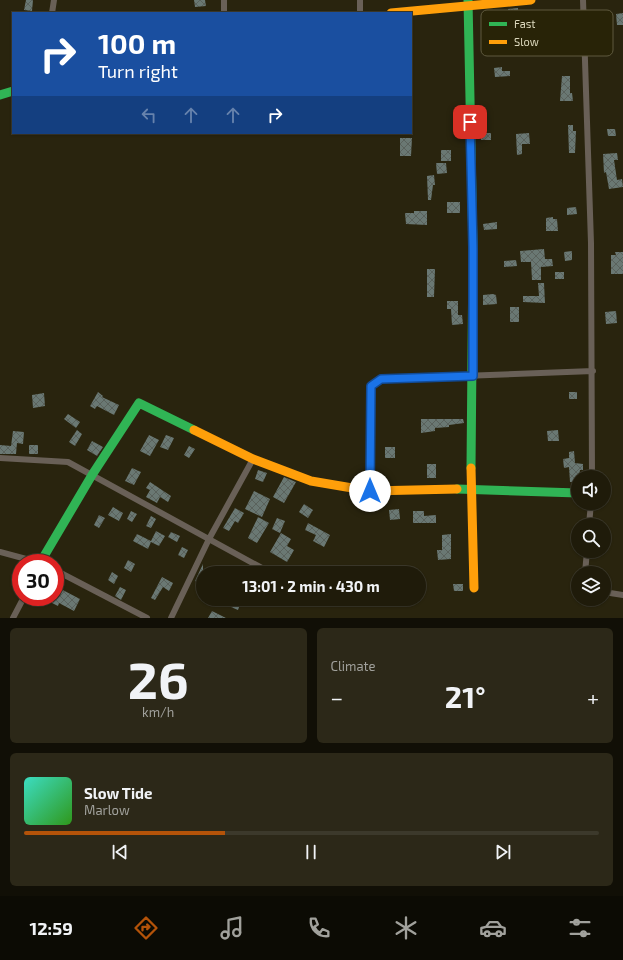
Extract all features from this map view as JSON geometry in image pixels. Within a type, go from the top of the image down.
[{"type":"street","points":[[52,12],[54,0]]},
{"type":"street","points":[[224,0],[224,12]]},
{"type":"street","points":[[360,0],[360,12]]},
{"type":"street","points":[[399,12],[468,3],[531,0]]},
{"type":"street","points":[[583,0],[583,10]]},
{"type":"street","points":[[468,3],[473,248],[471,489],[474,588]]},
{"type":"street","points":[[585,56],[591,243],[593,371],[592,470]]},
{"type":"street","points":[[0,95],[12,91]]},
{"type":"street","points":[[370,491],[371,386],[381,379],[593,371]]},
{"type":"street","points":[[46,554],[92,475],[139,403],[253,459],[311,481],[370,491],[471,489],[571,493]]},
{"type":"street","points":[[0,458],[68,462],[258,566]]},
{"type":"street","points":[[170,618],[209,539],[253,459]]},
{"type":"street","points":[[0,552],[12,555]]},
{"type":"street","points":[[64,575],[147,618]]},
{"type":"street","points":[[611,593],[623,595]]},
{"type":"street","points":[[13,618],[19,606]]},
{"type":"building","points":[[26,0],[33,0],[32,11],[24,10]]},
{"type":"building","points":[[194,0],[205,0],[206,6],[195,7]]},
{"type":"building","points":[[518,8],[518,10],[508,10]]},
{"type":"building","points":[[623,13],[623,25],[617,25],[616,14]]},
{"type":"building","points":[[502,67],[502,71],[510,71],[510,76],[495,77],[494,68]]},
{"type":"building","points":[[562,76],[570,76],[570,93],[572,93],[573,101],[560,101]]},
{"type":"building","points":[[568,125],[573,125],[573,131],[576,131],[575,153],[569,153]]},
{"type":"building","points":[[607,129],[615,129],[616,136],[608,136]]},
{"type":"building","points":[[481,133],[491,133],[491,140],[481,140]]},
{"type":"building","points":[[529,133],[530,144],[522,144],[522,154],[517,155],[516,134]]},
{"type":"building","points":[[400,138],[412,138],[411,156],[400,156]]},
{"type":"building","points":[[441,150],[451,150],[451,161],[441,161]]},
{"type":"building","points":[[617,153],[618,160],[614,160],[617,180],[622,179],[623,187],[609,189],[606,172],[604,173],[603,154]]},
{"type":"building","points":[[436,163],[446,163],[447,173],[437,174]]},
{"type":"building","points":[[434,175],[435,185],[433,185],[431,200],[428,200],[427,176]]},
{"type":"building","points":[[447,202],[460,202],[460,213],[447,213]]},
{"type":"building","points":[[576,207],[577,214],[567,215],[567,208]]},
{"type":"building","points":[[414,211],[427,211],[427,225],[406,224],[405,213],[414,213]]},
{"type":"building","points":[[553,217],[553,219],[557,219],[558,231],[546,231],[546,218]]},
{"type":"building","points":[[497,222],[497,229],[484,230],[483,224]]},
{"type":"building","points":[[544,249],[545,259],[552,259],[553,266],[541,267],[541,280],[532,280],[531,262],[521,262],[520,251]]},
{"type":"building","points":[[572,251],[572,260],[565,261],[564,252]]},
{"type":"building","points":[[615,252],[623,252],[623,274],[611,274],[611,255],[616,255]]},
{"type":"building","points":[[516,260],[517,266],[504,267],[504,261]]},
{"type":"building","points":[[427,269],[435,269],[434,297],[427,297]]},
{"type":"building","points":[[555,272],[564,272],[564,279],[555,279]]},
{"type":"building","points":[[538,283],[544,283],[545,303],[523,302],[523,296],[539,296]]},
{"type":"building","points":[[483,295],[496,295],[497,304],[483,305]]},
{"type":"building","points":[[447,301],[458,301],[458,315],[462,315],[463,324],[452,325],[451,309],[447,309]]},
{"type":"building","points":[[510,307],[519,307],[519,322],[510,322]]},
{"type":"building","points":[[616,311],[617,323],[606,324],[605,312]]},
{"type":"building","points":[[98,392],[103,396],[102,397],[119,405],[114,415],[97,406],[95,409],[90,406]]},
{"type":"building","points":[[569,392],[577,392],[577,399],[569,399]]},
{"type":"building","points":[[44,393],[45,406],[33,408],[32,395]]},
{"type":"building","points":[[68,414],[80,422],[76,428],[64,419]]},
{"type":"building","points":[[421,419],[463,419],[464,423],[449,425],[449,427],[435,428],[435,431],[421,433]]},
{"type":"building","points":[[77,430],[82,434],[75,446],[69,442]]},
{"type":"building","points":[[558,430],[559,441],[548,441],[547,431]]},
{"type":"building","points":[[13,431],[24,432],[23,444],[17,443],[16,454],[0,454],[0,445],[11,446]]},
{"type":"building","points":[[149,435],[159,440],[150,456],[140,451]]},
{"type":"building","points":[[166,435],[174,438],[168,450],[160,447]]},
{"type":"building","points":[[92,441],[103,447],[97,456],[87,450]]},
{"type":"building","points":[[29,445],[38,445],[38,454],[29,454]]},
{"type":"building","points":[[189,446],[195,449],[189,458],[184,455]]},
{"type":"building","points":[[385,447],[395,447],[395,458],[385,458]]},
{"type":"building","points":[[574,451],[575,463],[583,464],[583,470],[571,470],[571,482],[569,467],[564,468],[563,459],[569,458],[569,452]]},
{"type":"building","points":[[427,464],[436,464],[436,478],[427,478]]},
{"type":"building","points":[[132,468],[141,472],[134,485],[125,481]]},
{"type":"building","points":[[258,470],[267,473],[263,482],[255,479]]},
{"type":"building","points":[[284,477],[296,482],[284,503],[273,497]]},
{"type":"building","points":[[150,482],[171,496],[168,502],[160,497],[157,503],[146,497],[150,490],[146,488]]},
{"type":"building","points":[[254,491],[270,499],[262,517],[245,509]]},
{"type":"building","points":[[304,504],[313,510],[308,518],[299,512]]},
{"type":"building","points":[[113,507],[123,513],[119,521],[108,515]]},
{"type":"building","points":[[235,508],[244,513],[238,523],[235,521],[229,531],[223,528]]},
{"type":"building","points":[[399,509],[400,519],[390,520],[389,510]]},
{"type":"building","points":[[131,511],[137,514],[132,522],[127,519]]},
{"type":"building","points":[[413,511],[424,511],[424,516],[436,515],[436,523],[413,523]]},
{"type":"building","points":[[99,515],[105,518],[99,528],[94,525]]},
{"type":"building","points":[[151,516],[156,519],[151,528],[146,526]]},
{"type":"building","points":[[258,517],[269,523],[257,543],[248,538]]},
{"type":"building","points":[[277,518],[285,521],[280,533],[272,529]]},
{"type":"building","points":[[308,523],[330,535],[324,547],[313,541],[316,535],[305,530]]},
{"type":"building","points":[[156,531],[165,536],[159,546],[151,542],[148,549],[133,541],[137,534],[151,541]]},
{"type":"building","points":[[171,532],[180,536],[177,542],[168,537]]},
{"type":"building","points":[[281,533],[291,539],[287,546],[294,550],[287,562],[270,552]]},
{"type":"building","points":[[451,534],[451,559],[438,560],[437,550],[442,550],[442,535]]},
{"type":"building","points":[[182,547],[188,550],[184,558],[178,555]]},
{"type":"building","points":[[128,560],[135,564],[131,572],[124,568]]},
{"type":"building","points":[[112,572],[118,576],[114,584],[108,580]]},
{"type":"building","points":[[162,577],[173,583],[169,591],[163,587],[155,600],[151,598]]},
{"type":"building","points":[[453,584],[463,584],[463,591],[454,591]]},
{"type":"building","points":[[120,587],[126,590],[121,600],[115,596]]},
{"type":"building","points":[[64,591],[80,599],[74,611],[64,606]]},
{"type":"building","points":[[232,606],[239,606],[238,610]]},
{"type":"building","points":[[212,611],[226,618],[208,618]]},
{"type":"traffic: fast","points":[[468,0],[473,248],[471,468]]},
{"type":"traffic: fast","points":[[0,95],[12,91]]},
{"type":"traffic: fast","points":[[45,554],[92,475],[139,403],[194,430]]},
{"type":"traffic: fast","points":[[457,489],[571,493]]},
{"type":"traffic: slow","points":[[402,12],[531,0]]},
{"type":"traffic: slow","points":[[194,430],[253,459],[311,481],[370,491],[457,489]]},
{"type":"traffic: slow","points":[[471,468],[474,588]]},
{"type":"route","points":[[370,491],[371,386],[381,379],[473,376],[473,248],[470,122]]}]
